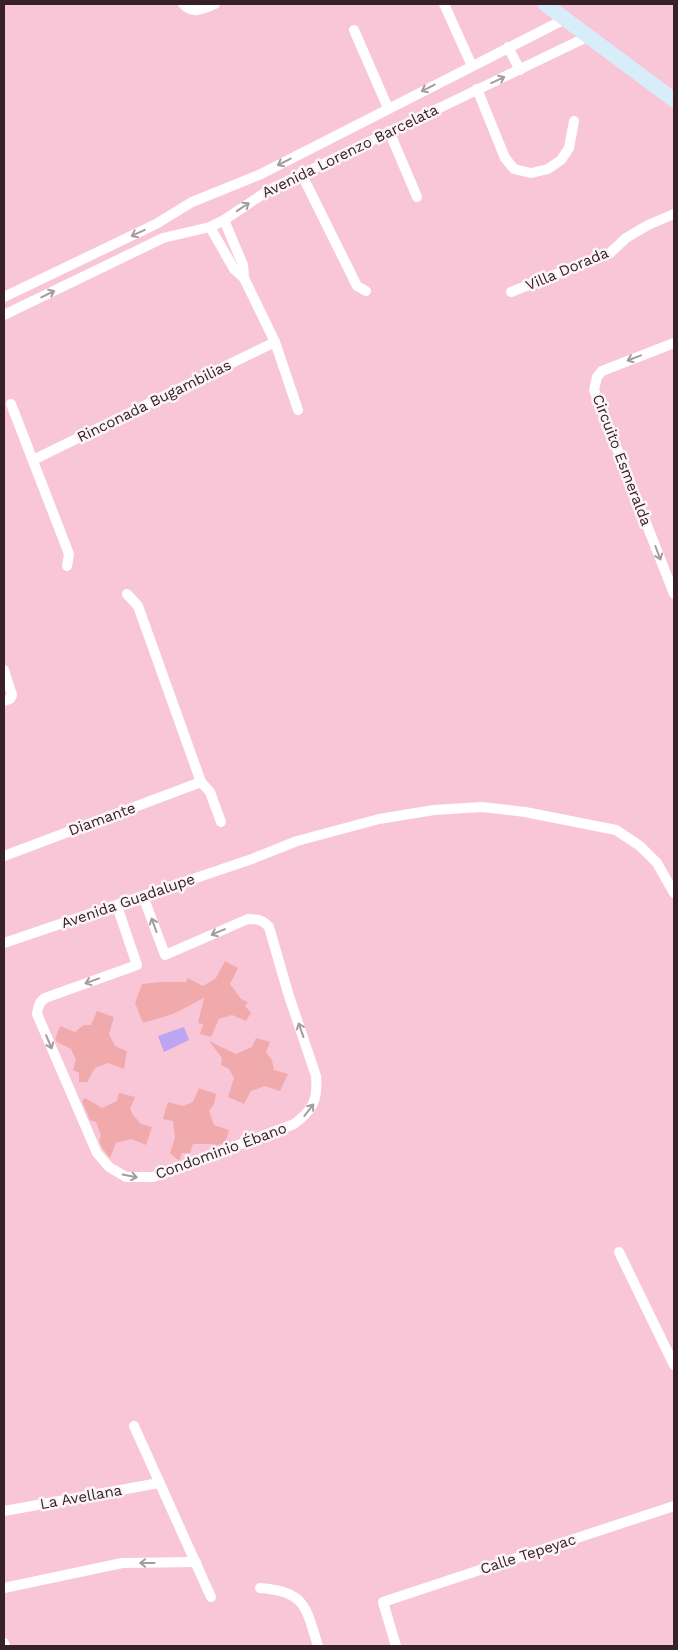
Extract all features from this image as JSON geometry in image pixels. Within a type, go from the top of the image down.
[{"type":"street","points":[[184,4],[190,10],[196,11],[215,4]]},
{"type":"street","points":[[444,4],[472,66]]},
{"type":"street","points":[[545,4],[674,100]]},
{"type":"street","name":"Avenida Lorenzo Barcelata","points":[[4,297],[156,224],[192,202],[261,174],[565,19]]},
{"type":"street","points":[[354,30],[388,108]]},
{"type":"street","name":"Avenida Lorenzo Barcelata","points":[[4,315],[163,238],[210,227],[224,220],[269,190],[589,36]]},
{"type":"street","points":[[508,48],[520,70]]},
{"type":"street","points":[[477,89],[506,158],[514,169],[531,173],[548,169],[561,160],[569,148],[574,121]]},
{"type":"street","points":[[389,131],[417,197]]},
{"type":"street","points":[[261,174],[267,180],[269,190]]},
{"type":"street","points":[[301,174],[357,286],[366,291]]},
{"type":"street","name":"Villa Dorada","points":[[511,292],[610,253],[626,238],[648,225],[674,214]]},
{"type":"street","points":[[224,220],[243,265],[244,278],[275,342],[298,410]]},
{"type":"street","points":[[156,224],[156,234],[163,238]]},
{"type":"street","points":[[210,227],[234,270],[244,278]]},
{"type":"street","name":"Rinconada Bugambilias","points":[[34,460],[275,342]]},
{"type":"street","name":"Circuito Esmeralda","points":[[674,343],[602,371],[597,377],[594,390],[674,594]]},
{"type":"street","points":[[10,404],[70,554],[67,566]]},
{"type":"street","points":[[127,594],[138,606],[201,782],[210,792],[221,822]]},
{"type":"street","points":[[4,670],[12,695],[10,699],[4,701]]},
{"type":"street","name":"Diamante","points":[[4,856],[201,782]]},
{"type":"street","name":"Avenida Guadalupe","points":[[4,943],[117,906],[252,859],[297,841],[379,819],[434,810],[482,807],[525,812],[616,830],[640,846],[657,863],[674,893]]},
{"type":"street","name":"Condominio Ébano","points":[[117,906],[137,965],[45,998],[37,1014],[90,1138],[98,1153],[110,1167],[126,1177],[153,1177],[294,1124],[306,1116],[314,1103],[318,1089],[316,1076],[288,993],[272,934],[264,922],[248,919],[165,955],[143,896]]},
{"type":"street","points":[[619,1252],[674,1365]]},
{"type":"street","points":[[134,1426],[211,1597]]},
{"type":"street","name":"La Avellana","points":[[4,1511],[159,1483]]},
{"type":"street","name":"Calle Tepeyac","points":[[396,1646],[383,1602],[674,1506]]},
{"type":"street","points":[[4,1588],[122,1563],[196,1562]]},
{"type":"street","points":[[260,1588],[286,1592],[297,1598],[306,1608],[318,1646]]},
{"type":"shaded area","points":[[184,1027],[189,1040],[164,1052],[158,1036]]},
{"type":"building","points":[[225,961],[238,968],[230,984],[241,999],[248,1002],[245,1006],[251,1013],[246,1021],[232,1015],[219,1019],[211,1037],[200,1034],[203,1024],[198,1023],[204,998],[173,1014],[143,1023],[135,1003],[142,984],[186,982],[188,978],[203,986],[216,978]]},
{"type":"building","points":[[97,1011],[114,1017],[109,1034],[115,1046],[127,1051],[124,1069],[108,1063],[95,1068],[87,1082],[79,1082],[79,1073],[73,1070],[76,1060],[71,1049],[55,1039],[60,1026],[75,1032],[84,1025],[91,1025]]},
{"type":"building","points":[[256,1038],[270,1042],[266,1052],[272,1060],[274,1070],[288,1074],[280,1091],[265,1086],[251,1091],[244,1104],[228,1097],[234,1078],[229,1069],[221,1065],[222,1058],[209,1041],[236,1054],[252,1047]]},
{"type":"building","points":[[199,1088],[216,1094],[214,1104],[209,1111],[214,1125],[229,1130],[225,1143],[218,1145],[193,1144],[190,1153],[182,1153],[178,1160],[170,1153],[175,1138],[173,1121],[163,1119],[168,1102],[183,1106],[193,1102]]},
{"type":"building","points":[[119,1093],[135,1097],[130,1109],[133,1115],[141,1124],[152,1127],[146,1145],[131,1139],[116,1143],[110,1158],[99,1141],[101,1136],[96,1122],[90,1120],[82,1101],[85,1098],[102,1108],[117,1101]]}]
